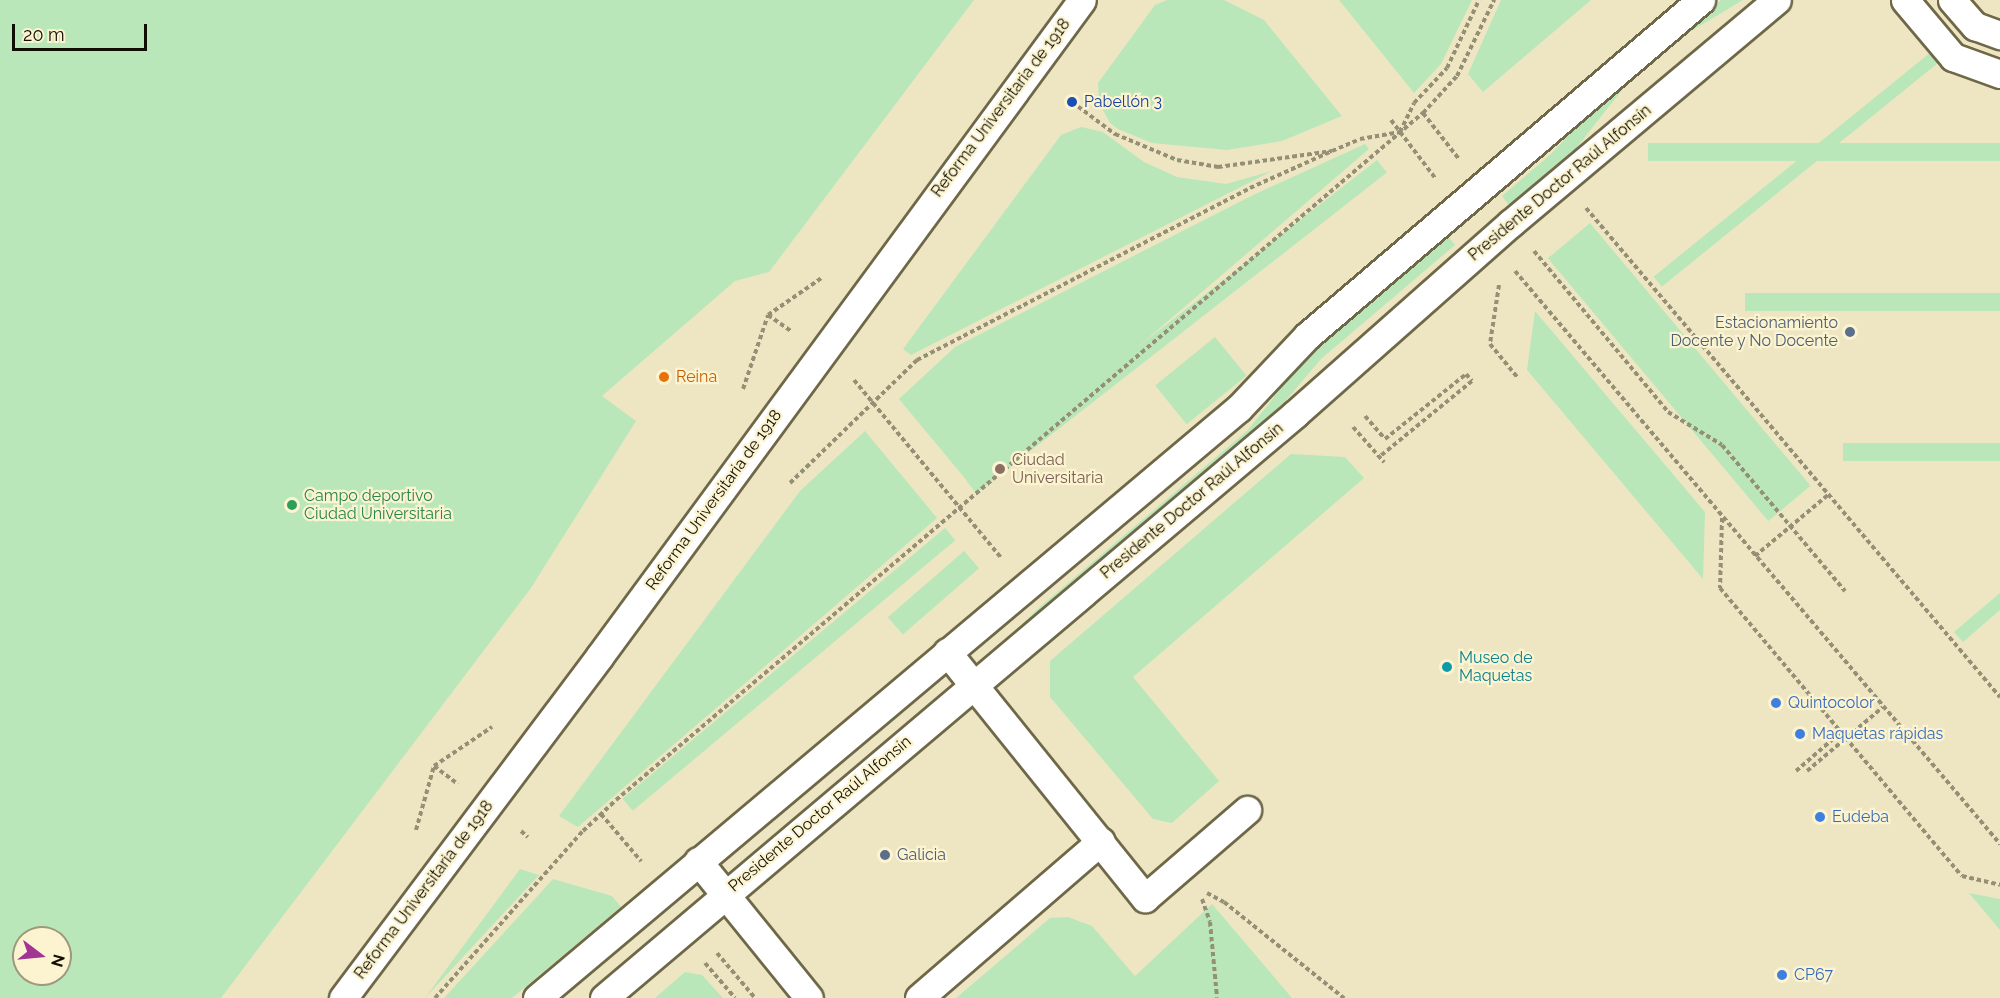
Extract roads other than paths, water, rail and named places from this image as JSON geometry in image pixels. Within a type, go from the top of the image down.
[{"type":"lane","name":"Reforma Universitaria de 1918","points":[[343,998],[607,647],[1082,0]]},
{"type":"lane","points":[[537,998],[1239,408],[1306,336],[1701,0]]},
{"type":"lane","name":"Presidente Doctor Raúl Alfonsín","points":[[604,998],[1777,0]]},
{"type":"lane","points":[[1905,0],[1953,57],[2000,74]]},
{"type":"lane","points":[[1952,0],[1975,26],[2000,35]]},
{"type":"lane","points":[[947,652],[1145,898],[1247,810]]},
{"type":"lane","points":[[919,998],[1101,841]]},
{"type":"lane","points":[[698,861],[808,998]]},
{"type":"place","name":"Pabellón 3","points":[[1072,102]]},
{"type":"place","name":"Estacionamiento Docente y No Docente","points":[[1850,332]]},
{"type":"place","name":"Reina","points":[[664,377]]},
{"type":"place","name":"Ciudad Universitaria","points":[[1000,469]]},
{"type":"place","name":"Campo deportivo Ciudad Universitaria","points":[[292,505]]},
{"type":"place","name":"Museo de Maquetas","points":[[1447,667]]},
{"type":"place","name":"Quintocolor","points":[[1776,703]]},
{"type":"place","name":"Maquetas rápidas","points":[[1800,734]]},
{"type":"place","name":"Eudeba","points":[[1820,817]]},
{"type":"place","name":"Galicia","points":[[885,855]]},
{"type":"place","name":"CP67","points":[[1782,975]]}]
